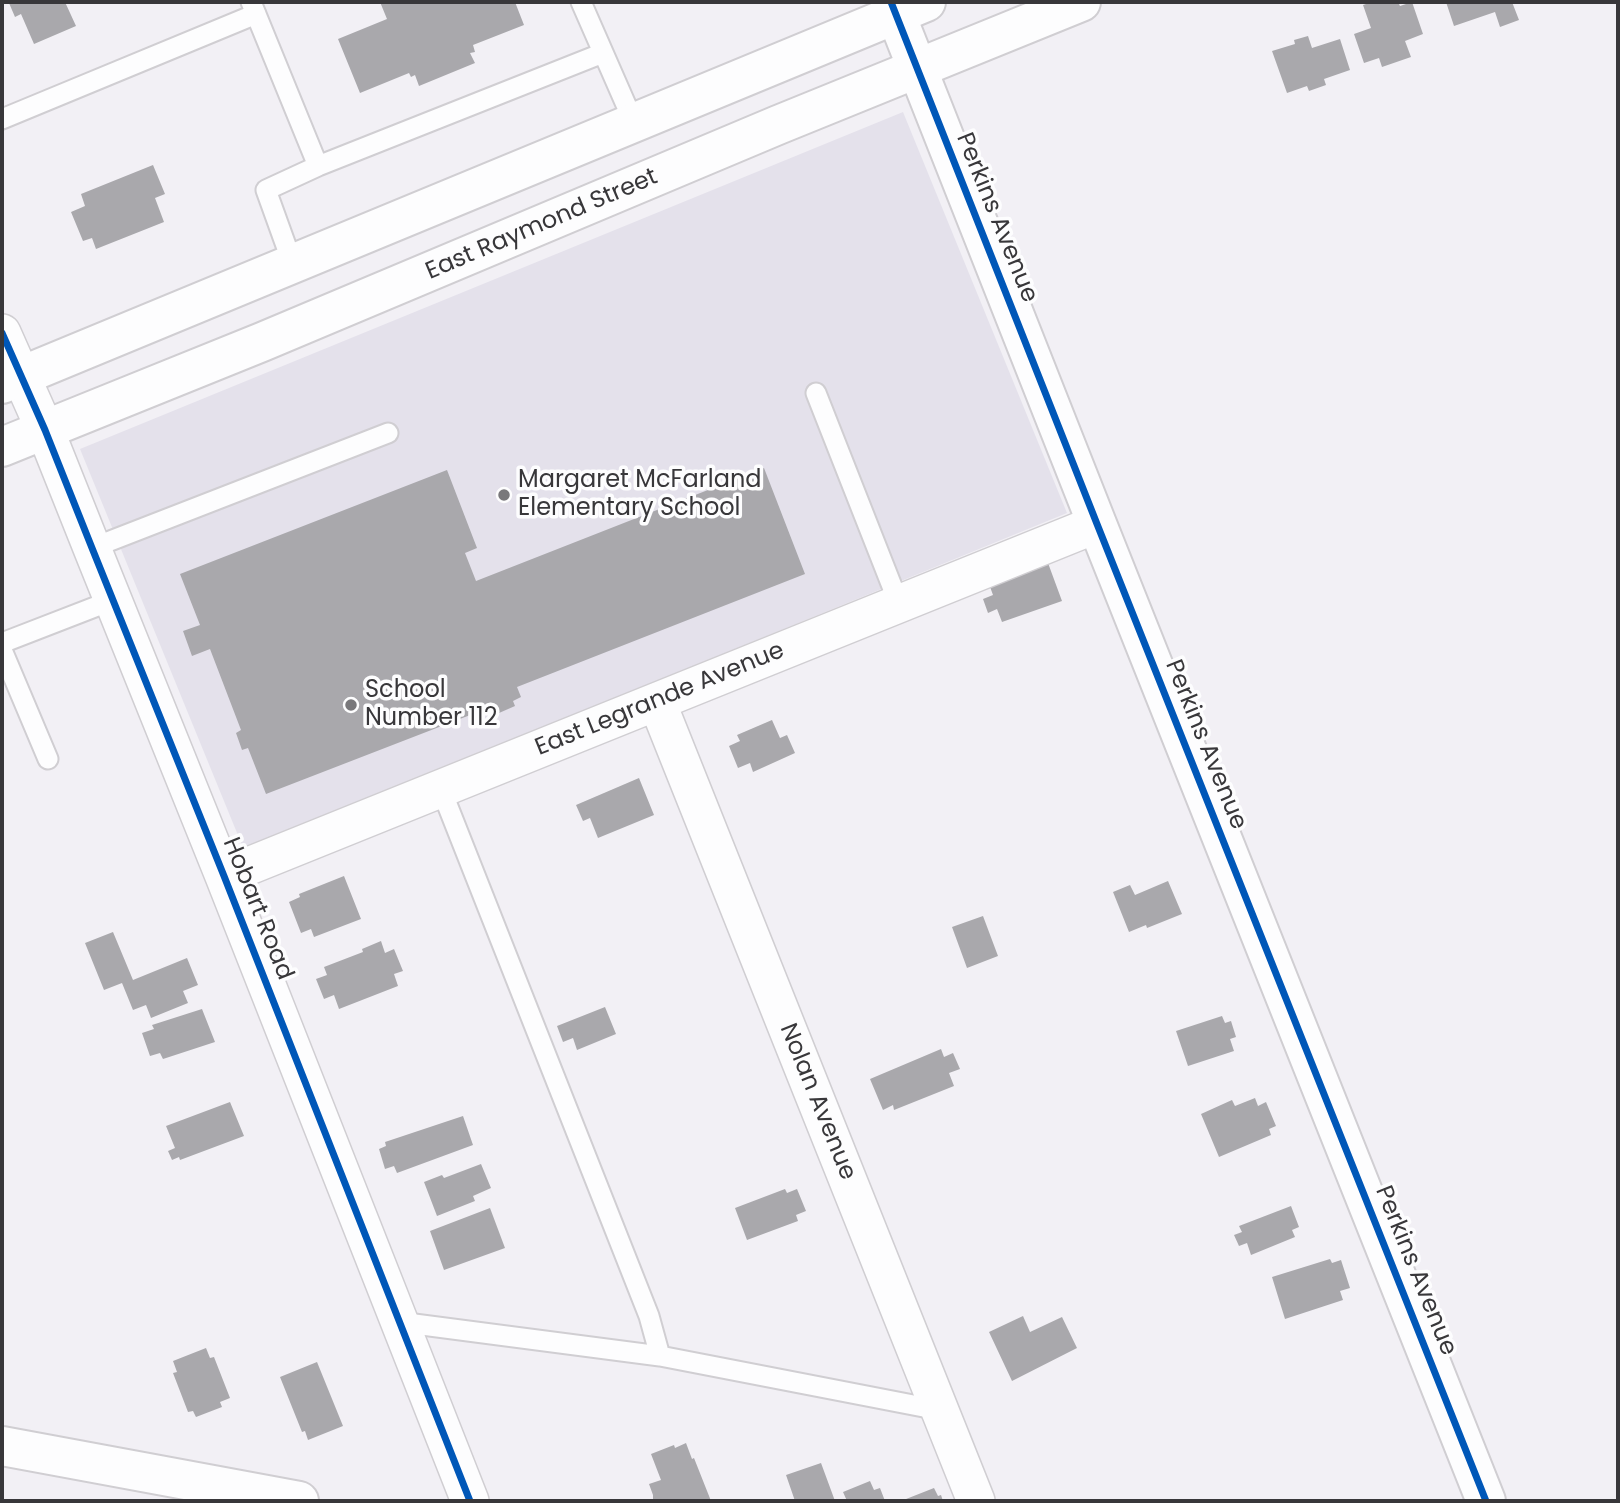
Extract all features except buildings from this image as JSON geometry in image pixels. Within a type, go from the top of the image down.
[{"type":"main road","name":"East Raymond Street","points":[[2,447],[1081,2]]},
{"type":"main road","name":"Perkins Avenue","points":[[904,6],[916,68],[1486,1501]]},
{"type":"main road","points":[[12,380],[634,123],[904,6]]},
{"type":"main road","points":[[2,1446],[299,1501]]},
{"type":"street","name":"Hobart Road","points":[[2,333],[12,380],[45,430],[470,1501]]},
{"type":"street","name":"East Legrande Avenue","points":[[224,876],[1097,524]]},
{"type":"street","name":"Nolan Avenue","points":[[657,702],[976,1501]]},
{"type":"lane","points":[[582,2],[634,123]]},
{"type":"lane","points":[[2,119],[254,8],[318,166]]},
{"type":"lane","points":[[293,265],[266,190],[318,166],[603,53]]},
{"type":"lane","points":[[816,393],[899,604]]},
{"type":"lane","points":[[92,548],[387,433]]},
{"type":"lane","points":[[2,643],[113,600]]},
{"type":"lane","points":[[2,650],[48,759]]},
{"type":"lane","points":[[441,789],[649,1316],[660,1356]]},
{"type":"lane","points":[[400,1322],[660,1356],[939,1410]]},
{"type":"shaded area","points":[[903,112],[1067,513],[244,850],[80,449]]},
{"type":"cycle path","points":[[891,2],[1486,1501]]},
{"type":"cycle path","points":[[2,333],[45,430],[224,876],[470,1501]]},
{"type":"place","name":"Margaret McFarland Elementary School","points":[[504,495]]},
{"type":"place","name":"School Number 112","points":[[351,705]]}]
